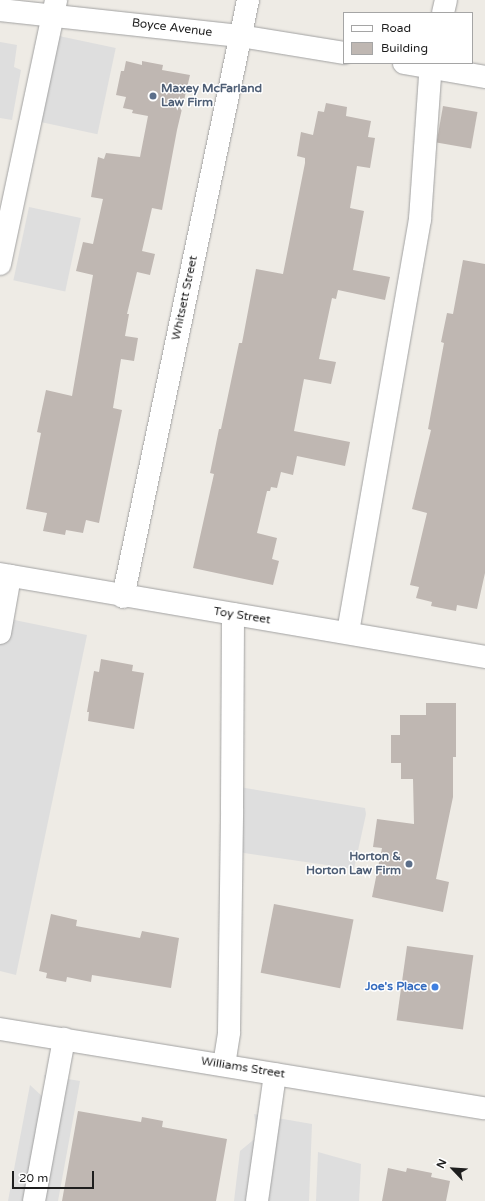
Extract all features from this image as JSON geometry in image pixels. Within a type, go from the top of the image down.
[{"type":"street","name":"Whitsett Street","points":[[123,596],[248,0]]},
{"type":"street","points":[[443,12],[446,0]]},
{"type":"street","name":"Boyce Avenue","points":[[6,7],[54,7],[343,53]]},
{"type":"street","points":[[0,264],[54,7]]},
{"type":"street","points":[[418,64],[431,65],[485,77]]},
{"type":"street","points":[[348,632],[420,219],[431,65]]},
{"type":"street","points":[[0,633],[5,575]]},
{"type":"street","name":"Toy Street","points":[[5,575],[123,596],[348,632],[485,657]]},
{"type":"street","points":[[224,1066],[229,1032],[233,614]]},
{"type":"street","name":"Williams Street","points":[[0,1029],[485,1108]]},
{"type":"street","points":[[34,1201],[64,1039]]},
{"type":"street","points":[[257,1201],[275,1074]]},
{"type":"shaded area","points":[[59,36],[116,48],[97,134],[41,122]]},
{"type":"shaded area","points":[[0,42],[17,45],[14,67],[21,70],[12,120],[0,118]]},
{"type":"shaded area","points":[[29,207],[81,218],[65,291],[13,280]]},
{"type":"shaded area","points":[[0,617],[87,635],[16,975],[0,971]]},
{"type":"shaded area","points":[[239,787],[365,808],[366,814],[354,869],[237,852]]},
{"type":"shaded area","points":[[44,1075],[80,1081],[58,1201],[8,1201],[30,1085],[44,1098],[48,1089]]},
{"type":"shaded area","points":[[254,1114],[312,1124],[309,1201],[234,1201],[240,1151],[258,1136]]},
{"type":"shaded area","points":[[318,1152],[361,1164],[359,1201],[316,1201]]},
{"type":"building","points":[[126,61],[142,65],[142,61],[163,65],[162,70],[190,75],[177,130],[162,210],[152,208],[142,251],[155,254],[150,275],[137,272],[127,314],[129,314],[125,336],[138,338],[134,361],[121,359],[113,408],[122,410],[99,523],[86,520],[83,533],[66,530],[65,535],[43,531],[47,513],[26,509],[41,433],[37,432],[46,390],[72,396],[93,275],[76,271],[83,242],[93,244],[103,199],[91,197],[98,157],[104,159],[106,153],[140,157],[148,116],[132,113],[133,110],[123,108],[126,97],[116,95],[121,71],[124,71]]},
{"type":"building","points":[[326,103],[347,107],[346,116],[371,121],[368,137],[375,138],[370,168],[357,166],[350,208],[364,211],[353,270],[390,277],[385,300],[338,290],[336,299],[332,298],[319,359],[336,362],[331,384],[304,379],[294,431],[350,442],[345,466],[297,456],[293,475],[281,472],[277,488],[271,487],[270,491],[267,491],[257,533],[277,538],[272,559],[279,561],[273,585],[193,568],[214,474],[210,473],[219,429],[221,429],[239,343],[242,343],[256,269],[283,274],[305,163],[305,158],[297,156],[301,132],[313,135],[318,111],[324,112]]},
{"type":"building","points":[[443,106],[477,112],[471,149],[437,142]]},
{"type":"building","points":[[463,260],[485,264],[485,573],[477,609],[457,605],[456,611],[431,606],[432,602],[416,598],[419,587],[410,585],[427,513],[412,509],[431,430],[428,429],[444,343],[441,342],[447,313],[453,314]]},
{"type":"building","points":[[101,659],[133,665],[132,671],[144,673],[134,729],[88,721],[89,712],[87,712],[94,671],[99,672]]},
{"type":"building","points":[[426,703],[456,703],[456,757],[453,757],[453,797],[436,879],[449,882],[443,912],[372,897],[382,848],[373,847],[377,819],[414,824],[413,779],[401,779],[401,763],[391,763],[391,735],[400,735],[400,715],[426,715]]},
{"type":"building","points":[[274,904],[354,919],[340,988],[261,973]]},
{"type":"building","points":[[51,914],[77,920],[76,926],[140,938],[142,931],[179,938],[171,988],[92,975],[91,982],[67,977],[66,982],[46,978],[47,973],[39,971]]},
{"type":"building","name":"Joe's Place","points":[[407,946],[473,955],[463,1030],[397,1020]]},
{"type":"building","points":[[78,1111],[141,1122],[142,1117],[163,1121],[162,1127],[227,1139],[216,1201],[62,1201]]},
{"type":"building","points":[[388,1168],[406,1172],[407,1168],[432,1173],[431,1177],[450,1181],[446,1201],[382,1201]]},
{"type":"place","name":"Maxey McFarland Law Firm","points":[[153,96]]},
{"type":"place","name":"Horton & Horton Law Firm","points":[[409,864]]},
{"type":"place","name":"Joe's Place","points":[[435,987]]}]
